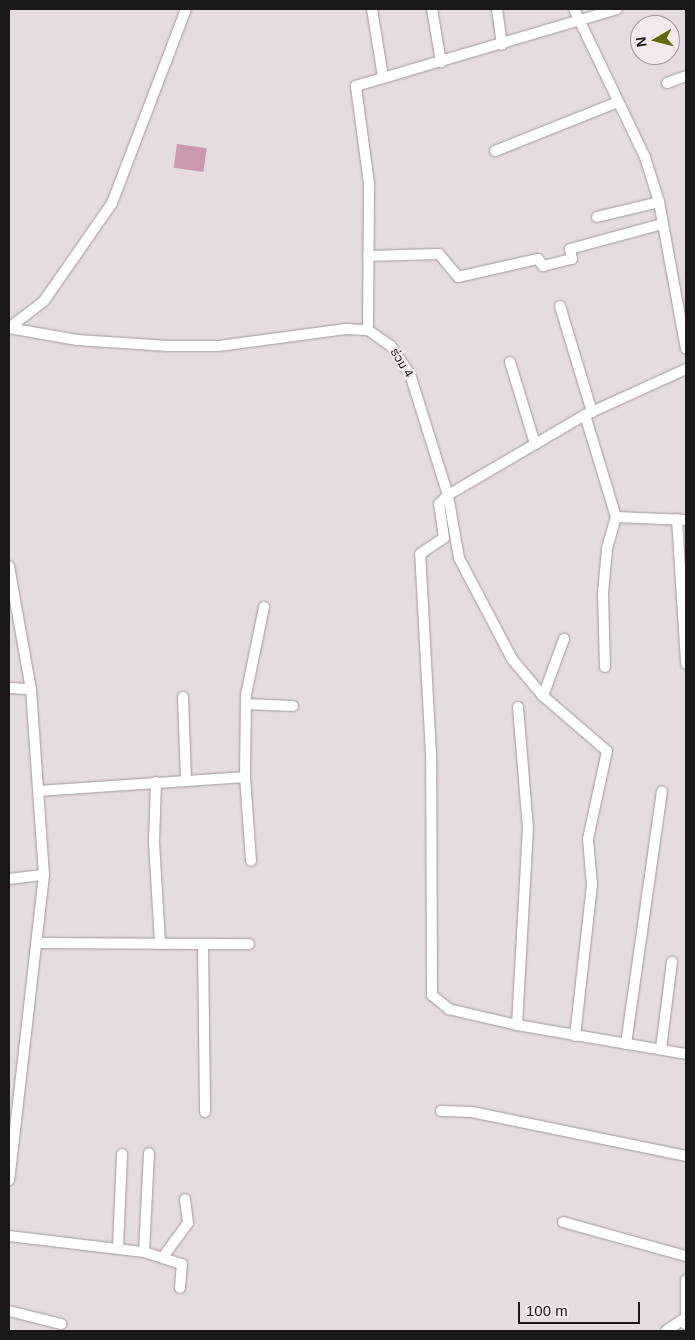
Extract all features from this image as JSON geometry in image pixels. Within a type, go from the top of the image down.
[{"type":"street","points":[[9,328],[44,301],[112,203],[186,9]]},
{"type":"street","points":[[372,9],[383,77]]},
{"type":"street","points":[[432,9],[441,62]]},
{"type":"street","points":[[497,9],[502,45]]},
{"type":"street","points":[[574,9],[577,24],[645,157],[660,202],[662,224],[686,349]]},
{"type":"street","points":[[9,328],[76,340],[168,346],[219,346],[346,329],[368,330],[366,152],[354,95],[360,83],[577,24],[617,9]]},
{"type":"street","points":[[667,83],[686,76]]},
{"type":"street","points":[[495,151],[618,102]]},
{"type":"street","points":[[596,217],[660,202]]},
{"type":"street","points":[[368,256],[439,254],[458,277],[538,259],[543,266],[572,259],[570,249],[662,224]]},
{"type":"street","points":[[560,306],[616,517],[607,549],[603,593],[605,667]]},
{"type":"street","name":"ຮ່ວມ 4","points":[[368,330],[391,346],[410,374],[448,495],[459,558],[507,650],[543,696],[607,751],[588,839],[592,885],[576,1036]]},
{"type":"street","points":[[510,362],[535,444]]},
{"type":"street","points":[[444,538],[439,504],[448,495],[589,414],[686,369]]},
{"type":"street","points":[[616,517],[681,520],[686,664]]},
{"type":"street","points":[[455,533],[420,554],[431,754],[432,995],[449,1009],[517,1025],[686,1054]]},
{"type":"street","points":[[9,566],[30,689],[44,875],[39,943],[15,1102],[9,1180]]},
{"type":"street","points":[[251,860],[244,777],[246,704],[264,607]]},
{"type":"street","points":[[543,696],[564,639]]},
{"type":"street","points":[[9,688],[30,689]]},
{"type":"street","points":[[183,697],[186,780]]},
{"type":"street","points":[[246,704],[293,706]]},
{"type":"street","points":[[517,1025],[528,828],[518,707]]},
{"type":"street","points":[[39,791],[244,777]]},
{"type":"street","points":[[156,782],[154,842],[160,944]]},
{"type":"street","points":[[626,1044],[662,792]]},
{"type":"street","points":[[9,879],[44,875]]},
{"type":"street","points":[[39,943],[249,944]]},
{"type":"street","points":[[203,944],[205,1112]]},
{"type":"street","points":[[661,1049],[672,962]]},
{"type":"street","points":[[441,1111],[472,1112],[686,1156]]},
{"type":"street","points":[[144,1252],[149,1153]]},
{"type":"street","points":[[118,1247],[122,1154]]},
{"type":"street","points":[[164,1256],[188,1223],[185,1199]]},
{"type":"street","points":[[563,1222],[686,1256]]},
{"type":"street","points":[[9,1236],[118,1247],[164,1256],[182,1264],[180,1288]]},
{"type":"street","points":[[666,1331],[685,1322],[686,1280]]},
{"type":"street","points":[[9,1311],[61,1324]]},
{"type":"shaded area","points":[[177,144],[207,148],[203,172],[174,168]]}]
